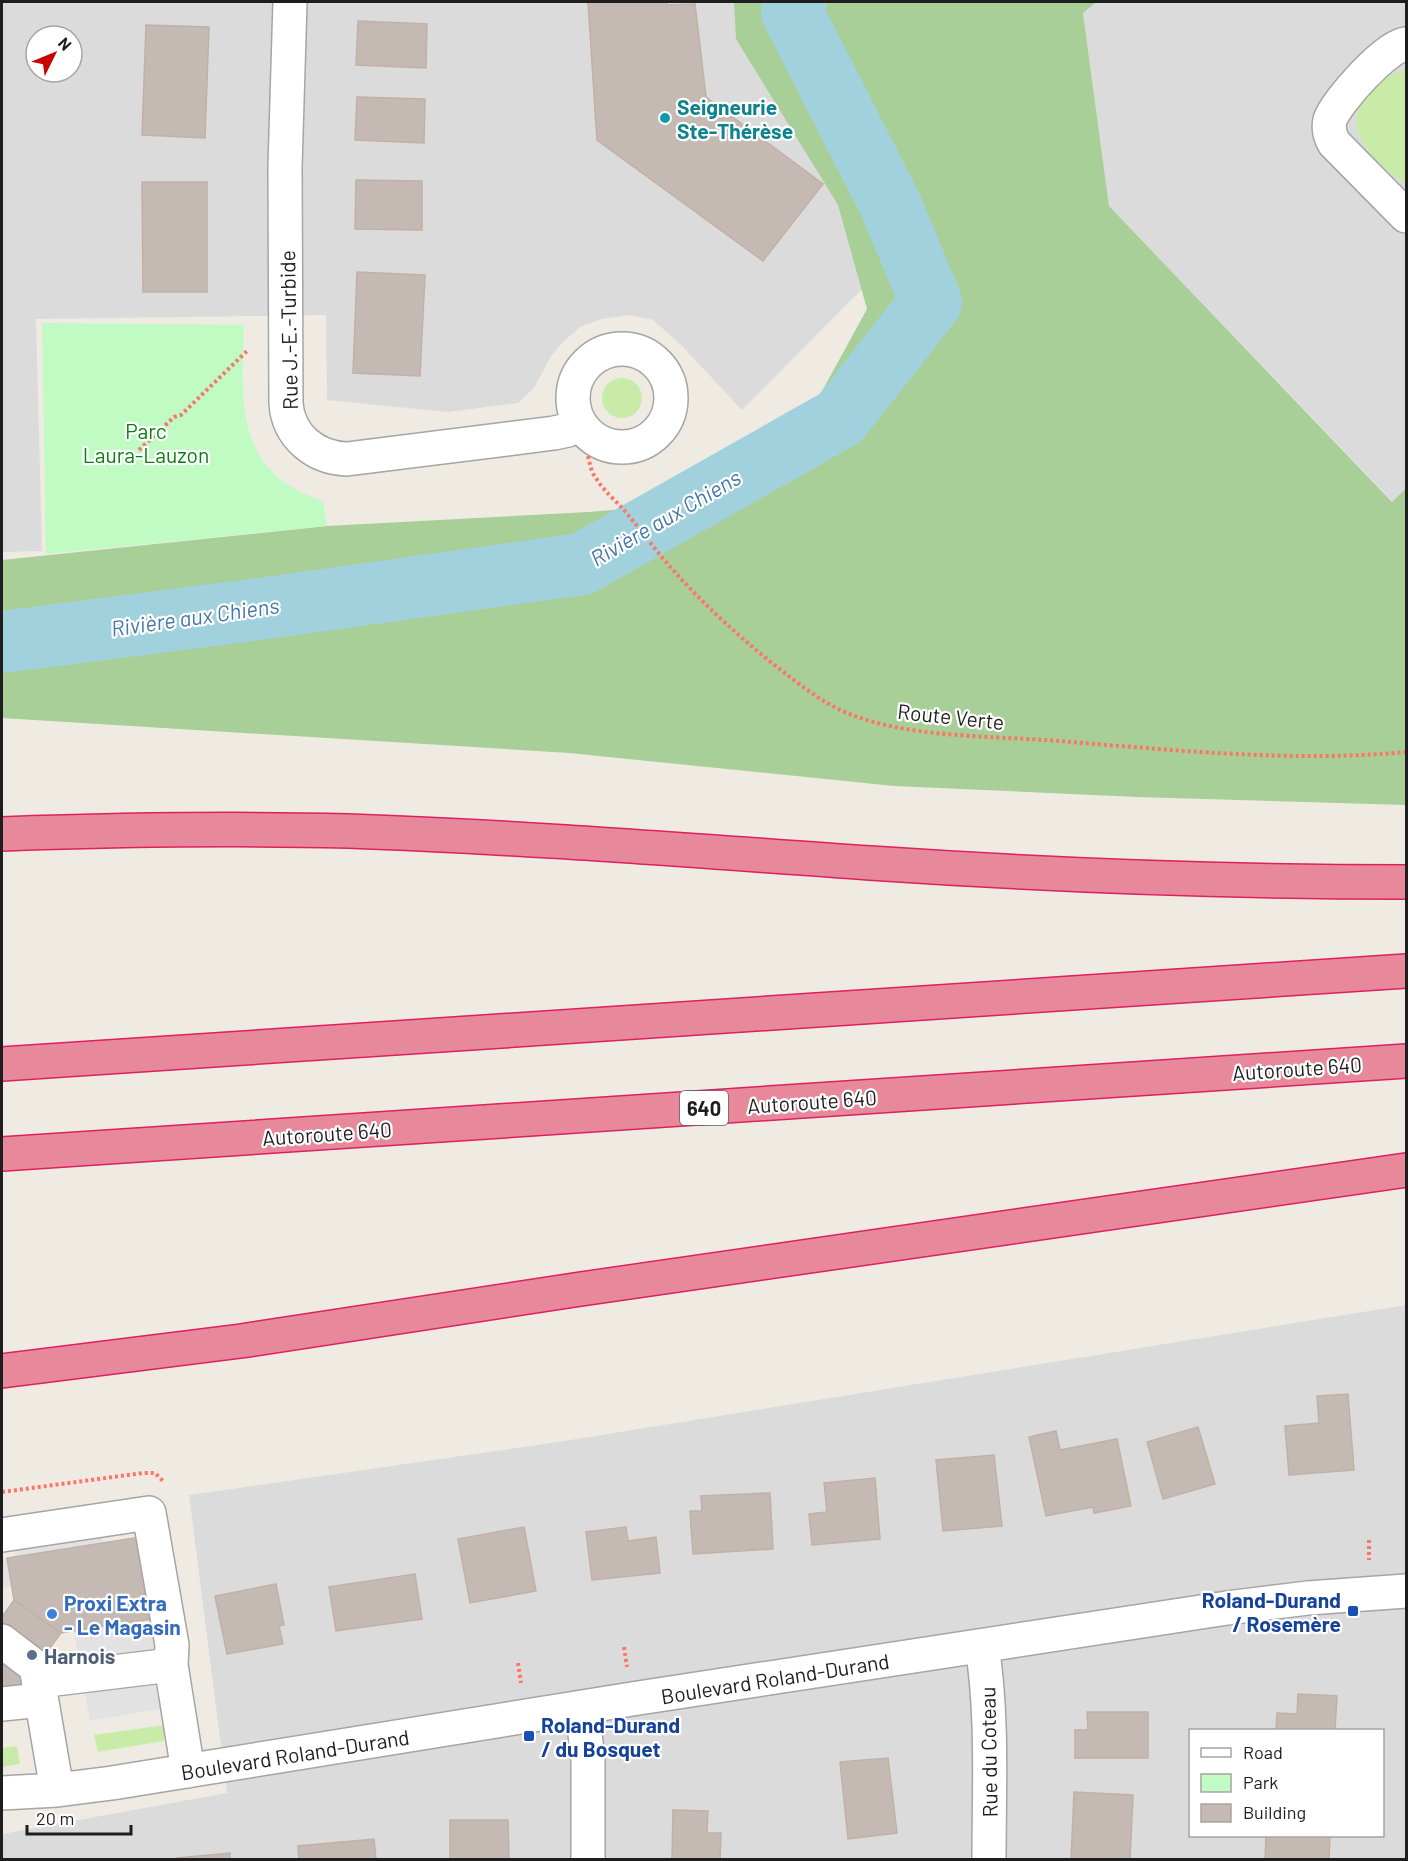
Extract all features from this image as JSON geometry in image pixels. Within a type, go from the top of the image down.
[{"type":"highway","points":[[2,834],[174,830],[357,832],[555,841],[1066,874],[1151,878],[1407,882]]},
{"type":"highway","points":[[2,1064],[1407,971]]},
{"type":"highway","name":"Autoroute 640","points":[[2,1154],[1407,1061]]},
{"type":"highway","points":[[2,1371],[241,1341],[593,1287],[1407,1170]]},
{"type":"street","name":"Rue J.-E.-Turbide","points":[[290,2],[285,167],[286,411],[295,432],[317,453],[331,458],[347,459],[554,433],[568,430],[579,424]]},
{"type":"street","points":[[1407,44],[1391,50],[1380,59],[1342,101],[1329,122],[1330,135],[1334,143],[1407,216]]},
{"type":"street","points":[[2,1535],[149,1513],[172,1645],[171,1665],[188,1771]]},
{"type":"street","name":"Boulevard Roland-Durand","points":[[2,1793],[112,1784],[582,1708],[1273,1602],[1407,1591]]},
{"type":"street","points":[[2,1641],[36,1667],[57,1790]]},
{"type":"street","name":"Rue du Coteau","points":[[982,1646],[989,1705],[988,1860]]},
{"type":"street","points":[[2,1704],[40,1691],[171,1665]]},
{"type":"street","points":[[582,1708],[588,1760],[588,1860]]},
{"type":"path","points":[[139,450],[174,417],[182,415],[248,351]]},
{"type":"path","name":"Route Verte","points":[[592,472],[596,480],[682,581],[730,628],[801,685],[848,713],[884,724],[922,731],[1227,752],[1345,755],[1407,752]]},
{"type":"path","points":[[1369,1540],[1370,1567]]},
{"type":"path","points":[[624,1647],[627,1668]]},
{"type":"path","points":[[518,1663],[521,1684]]},
{"type":"shaded area","points":[[2,2],[749,2],[885,266],[742,410],[681,345],[653,320],[630,315],[602,319],[580,327],[551,356],[534,388],[518,403],[448,412],[327,400],[326,315],[36,319],[42,551],[2,552]]},
{"type":"shaded area","points":[[1096,2],[1406,2],[1406,488],[1393,502],[1109,206],[1083,12]]},
{"type":"shaded area","points":[[1406,1305],[1406,1859],[2,1860],[2,1834],[227,1793],[189,1495],[558,1442]]},
{"type":"shaded area","points":[[102,1520],[103,1543],[16,1557],[12,1534]]},
{"type":"shaded area","points":[[2,1558],[7,1558],[13,1586],[2,1588]]},
{"type":"shaded area","points":[[157,1618],[166,1665],[152,1667],[160,1709],[90,1721],[74,1631]]},
{"type":"green space","points":[[734,2],[1096,2],[1083,13],[1109,206],[1392,502],[1406,488],[1406,805],[1137,797],[894,786],[569,753],[2,718],[2,560],[327,526],[589,512],[708,502],[815,404],[867,309],[838,205],[736,39]]},
{"type":"green space","points":[[1406,70],[1406,183],[1382,166],[1366,147],[1360,137],[1356,120],[1362,102],[1374,87],[1389,76]]},
{"type":"green space","name":"Parc Laura-Lauzon","points":[[42,323],[244,325],[243,397],[246,420],[253,442],[263,461],[279,478],[302,493],[323,501],[327,526],[46,554]]},
{"type":"green space","points":[[622,378],[636,384],[642,398],[636,412],[622,418],[608,412],[602,398],[608,384]]},
{"type":"green space","points":[[165,1725],[164,1741],[98,1752],[94,1735]]},
{"type":"green space","points":[[17,1746],[20,1764],[2,1767],[2,1748]]},
{"type":"building","name":"Seigneurie Ste-Thérèse","points":[[588,2],[695,4],[706,97],[823,184],[763,261],[597,140]]},
{"type":"building","points":[[358,21],[427,24],[426,68],[356,65]]},
{"type":"building","points":[[146,25],[209,27],[205,138],[142,135]]},
{"type":"building","points":[[357,97],[425,99],[424,143],[355,140]]},
{"type":"building","points":[[356,180],[422,181],[422,230],[355,229]]},
{"type":"building","points":[[142,182],[207,182],[207,292],[143,292]]},
{"type":"building","points":[[357,272],[425,275],[420,376],[353,373]]},
{"type":"building","points":[[1348,1394],[1354,1470],[1289,1475],[1285,1426],[1319,1423],[1317,1396]]},
{"type":"building","points":[[1198,1427],[1215,1484],[1163,1499],[1147,1442]]},
{"type":"building","points":[[1056,1431],[1060,1450],[1117,1439],[1131,1506],[1094,1513],[1093,1507],[1046,1516],[1029,1437]]},
{"type":"building","points":[[994,1455],[1002,1526],[943,1531],[936,1460]]},
{"type":"building","points":[[875,1478],[880,1539],[812,1545],[809,1514],[827,1512],[824,1483]]},
{"type":"building","points":[[770,1493],[773,1549],[693,1554],[690,1511],[702,1511],[701,1496]]},
{"type":"building","points":[[524,1527],[536,1591],[470,1603],[458,1539]]},
{"type":"building","points":[[626,1527],[628,1541],[656,1537],[660,1573],[592,1580],[586,1532]]},
{"type":"building","points":[[146,1536],[157,1618],[61,1633],[14,1600],[7,1558]]},
{"type":"building","points":[[415,1574],[422,1619],[336,1631],[329,1587]]},
{"type":"building","points":[[276,1584],[284,1625],[279,1626],[283,1644],[227,1654],[215,1596]]},
{"type":"building","points":[[14,1600],[61,1633],[14,1697],[2,1688],[2,1617]]},
{"type":"building","points":[[1298,1694],[1337,1696],[1335,1729],[1276,1729],[1277,1713],[1297,1714]]},
{"type":"building","points":[[1087,1712],[1148,1712],[1148,1758],[1075,1758],[1075,1730],[1088,1730]]},
{"type":"building","points":[[888,1758],[897,1833],[848,1839],[840,1762]]},
{"type":"building","points":[[1074,1792],[1133,1795],[1130,1860],[1071,1860]]},
{"type":"building","points":[[673,1810],[708,1811],[707,1833],[721,1833],[720,1860],[672,1860]]},
{"type":"building","points":[[450,1820],[508,1820],[509,1860],[450,1860]]},
{"type":"building","points":[[1266,1837],[1330,1837],[1329,1860],[1265,1860]]},
{"type":"building","points":[[374,1839],[376,1860],[299,1860],[298,1846]]},
{"type":"building","points":[[230,1853],[230,1860],[177,1860],[177,1858]]},
{"type":"waterway","name":"Rivière aux Chiens","points":[[2,642],[582,564],[840,418],[931,302],[891,206],[792,12],[796,2]]},
{"type":"place","name":"Seigneurie Ste-Thérèse","points":[[665,118]]},
{"type":"place","name":"Roland-Durand / Rosemère","points":[[1353,1611]]},
{"type":"place","name":"Proxi Extra - Le Magasin","points":[[52,1614]]},
{"type":"place","name":"Harnois","points":[[32,1655]]},
{"type":"place","name":"Roland-Durand / du Bosquet","points":[[529,1736]]}]
